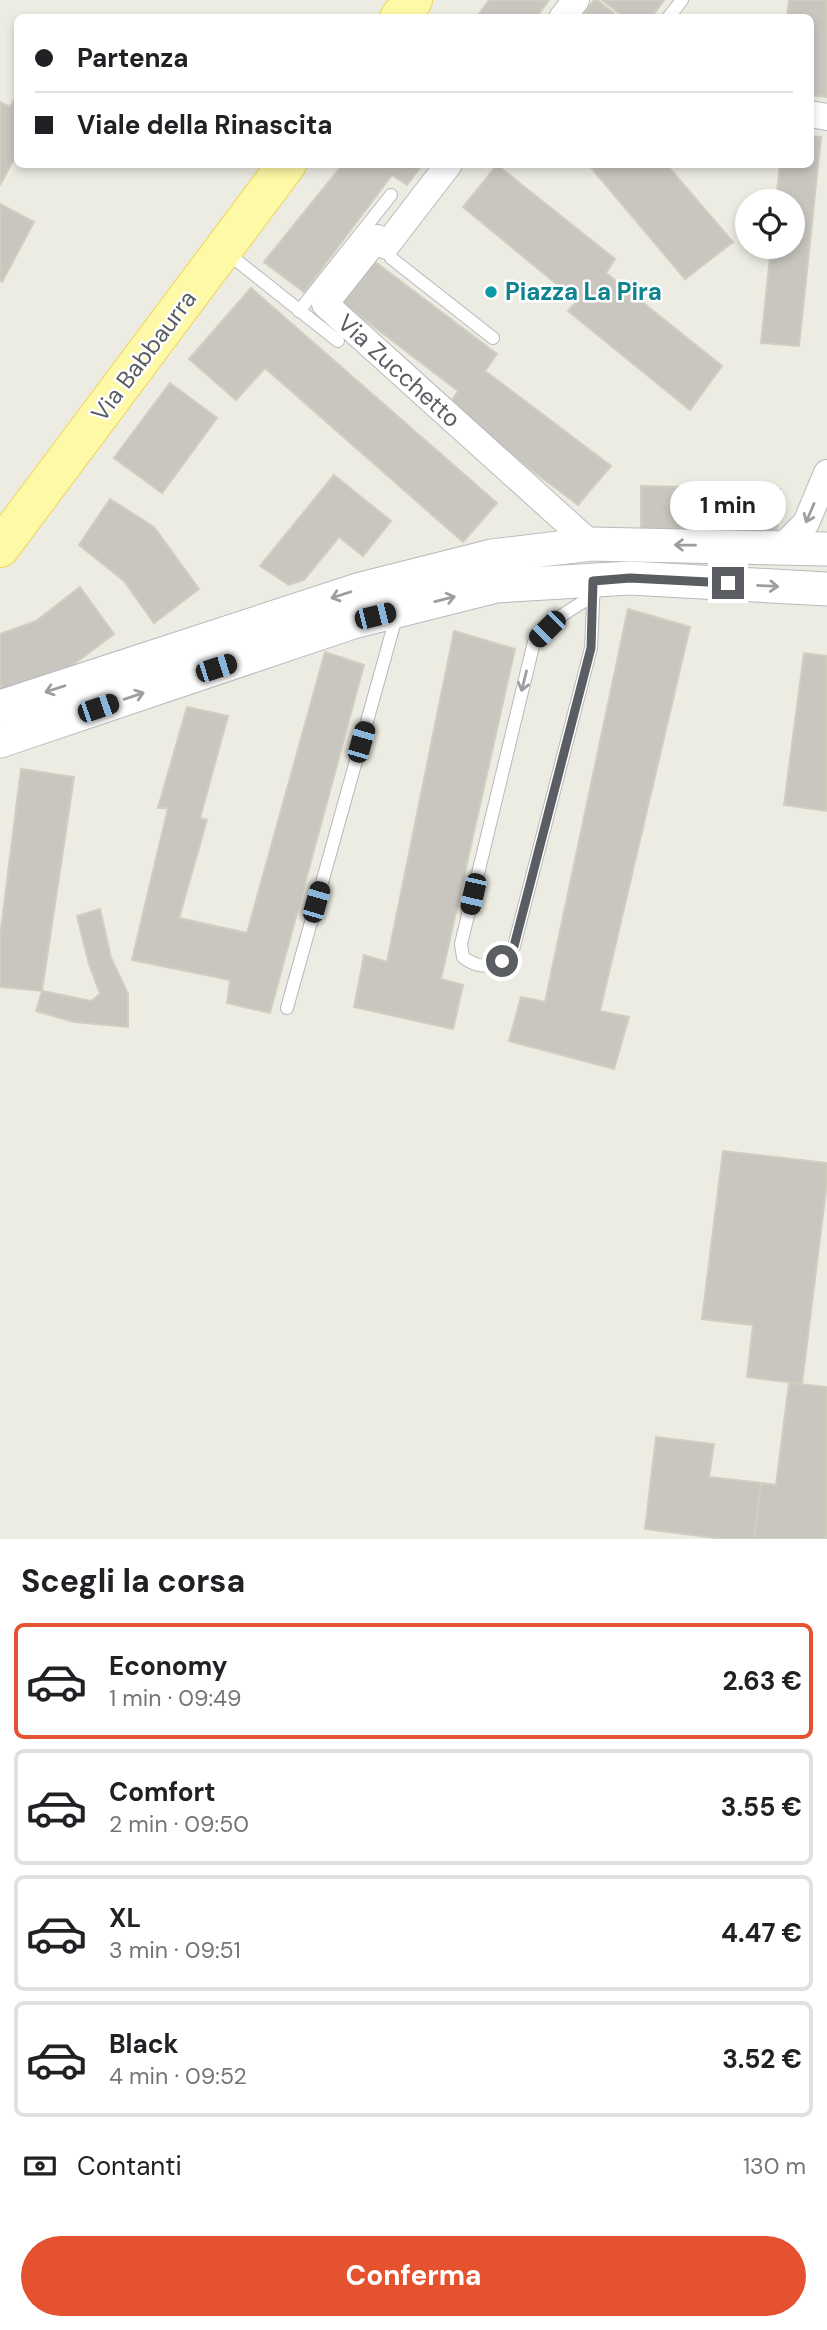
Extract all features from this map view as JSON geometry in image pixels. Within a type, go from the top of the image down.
[{"type":"main road","name":"Via Babbaurra","points":[[0,548],[284,168]]},
{"type":"street","points":[[565,14],[576,0]]},
{"type":"street","name":"Via Zucchetto","points":[[446,168],[386,246],[377,238],[325,304],[591,544]]},
{"type":"street","points":[[782,547],[806,523],[827,466]]},
{"type":"street","points":[[0,707],[361,589],[492,556],[591,544],[827,549]]},
{"type":"street","points":[[0,741],[353,622],[496,586],[594,588],[630,578],[827,589]]},
{"type":"lane","points":[[671,14],[682,0]]},
{"type":"lane","points":[[299,311],[391,195]]},
{"type":"lane","points":[[386,246],[391,258],[493,338]]},
{"type":"lane","points":[[223,250],[338,341]]},
{"type":"lane","points":[[594,588],[591,648],[513,950],[502,961],[482,967],[472,965],[463,957],[461,944],[534,642],[594,588]]},
{"type":"lane","points":[[287,1009],[398,610]]},
{"type":"building","points":[[489,0],[549,0],[539,14],[479,14]]},
{"type":"building","points":[[594,0],[597,0],[615,14],[584,14]]},
{"type":"building","points":[[602,0],[664,0],[654,14],[620,14]]},
{"type":"building","points":[[789,0],[827,0],[827,97],[814,95],[814,14],[787,14]]},
{"type":"building","points":[[14,100],[14,159],[0,185],[0,102],[10,107]]},
{"type":"building","points":[[814,136],[821,137],[799,346],[761,343],[770,259],[805,259],[805,189],[777,189],[780,168],[814,168]]},
{"type":"building","points":[[340,168],[420,168],[407,185],[392,175],[304,292],[264,262]]},
{"type":"building","points":[[495,168],[501,168],[615,259],[606,273],[722,366],[690,410],[568,311],[577,301],[463,207]]},
{"type":"building","points":[[591,168],[669,168],[733,242],[685,279]]},
{"type":"building","points":[[0,204],[34,222],[2,282],[0,281]]},
{"type":"building","points":[[374,261],[497,354],[485,371],[611,466],[578,505],[448,407],[458,391],[343,303]]},
{"type":"building","points":[[251,288],[497,503],[463,542],[265,368],[236,400],[189,359]]},
{"type":"building","points":[[170,383],[217,418],[162,493],[114,458]]},
{"type":"building","points":[[334,475],[391,521],[363,556],[339,537],[304,580],[289,585],[260,566]]},
{"type":"building","points":[[641,486],[780,489],[777,531],[641,531]]},
{"type":"building","points":[[110,499],[154,527],[199,589],[154,623],[124,581],[79,545]]},
{"type":"building","points":[[80,587],[114,634],[59,675],[0,691],[0,634],[36,621]]},
{"type":"building","points":[[628,609],[690,627],[600,1011],[629,1017],[614,1069],[509,1041],[521,997],[545,1002]]},
{"type":"building","points":[[454,631],[515,649],[441,979],[463,985],[453,1029],[354,1007],[364,955],[387,962]]},
{"type":"building","points":[[325,652],[364,665],[270,1013],[227,1003],[230,980],[132,960],[168,808],[158,808],[187,707],[228,716],[200,818],[207,820],[179,918],[247,933]]},
{"type":"building","points":[[804,653],[827,656],[827,811],[784,805]]},
{"type":"building","points":[[21,769],[74,777],[42,991],[0,987],[0,937]]},
{"type":"building","points":[[100,909],[111,958],[128,994],[128,1027],[74,1022],[36,1011],[42,991],[91,1001],[100,994],[77,916]]},
{"type":"building","points":[[723,1151],[827,1163],[827,1182],[802,1384],[747,1377],[753,1325],[702,1319]]},
{"type":"building","points":[[789,1383],[827,1387],[827,1539],[754,1539],[761,1483],[776,1485]]},
{"type":"building","points":[[656,1437],[714,1444],[709,1477],[761,1483],[754,1539],[723,1539],[645,1529]]},
{"type":"place","name":"Piazza La Pira","points":[[491,292]]},
{"type":"route","points":[[502,961],[513,950],[591,648],[593,581],[630,578],[728,583]]}]
